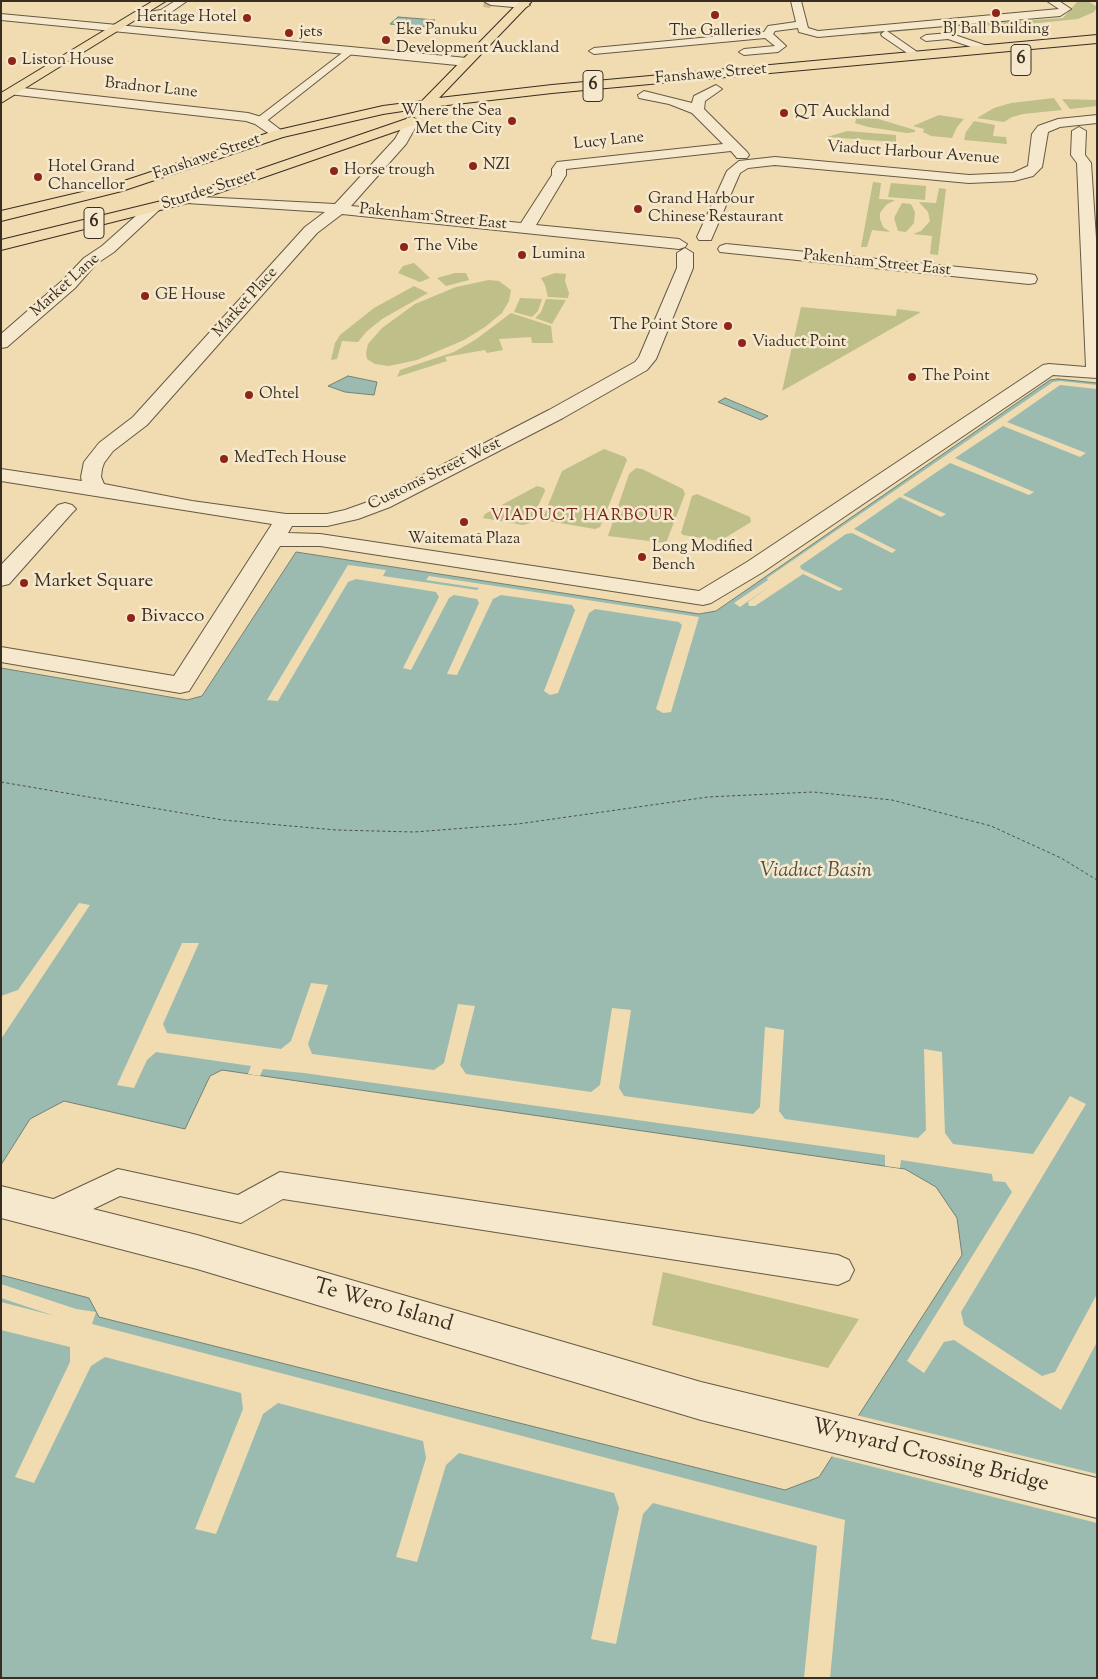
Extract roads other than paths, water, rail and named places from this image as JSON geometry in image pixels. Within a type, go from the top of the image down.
[{"type":"main road","points":[[1,99],[161,1]]},
{"type":"main road","points":[[412,121],[426,103],[526,3]]},
{"type":"main road","name":"Fanshawe Street","points":[[1,216],[117,188],[279,134],[326,122],[426,103],[1097,38]]},
{"type":"main road","name":"Fanshawe Street","points":[[639,96],[731,88]]},
{"type":"main road","name":"Fanshawe Street","points":[[326,122],[412,121],[431,118]]},
{"type":"main road","name":"Sturdee Street","points":[[1,245],[187,199],[412,121]]},
{"type":"street","points":[[491,2],[526,3]]},
{"type":"street","points":[[3,18],[467,62]]},
{"type":"street","points":[[697,110],[700,99],[716,89]]},
{"type":"street","name":"Bradnor Lane","points":[[14,91],[248,117],[260,121],[279,134]]},
{"type":"street","points":[[639,96],[673,101],[697,110],[750,163],[740,166],[734,171],[706,237]]},
{"type":"street","name":"Viaduct Harbour Avenue","points":[[750,163],[791,162],[969,179],[1007,178],[1022,175],[1033,170],[1037,162],[1039,134],[1044,129],[1058,123],[1097,119]]},
{"type":"street","name":"Market Place","points":[[96,489],[91,477],[92,469],[94,462],[106,447],[119,435],[140,421],[311,230],[339,209],[401,141],[412,121]]},
{"type":"street","points":[[272,539],[320,540],[703,598],[755,567],[1049,369],[1095,373],[1084,163],[1078,155],[1079,130]]},
{"type":"street","name":"Lucy Lane","points":[[526,228],[559,175],[559,169],[562,166],[734,147]]},
{"type":"street","name":"Pakenham Street East","points":[[187,199],[339,209],[526,228],[700,252],[1029,279]]},
{"type":"street","name":"Market Lane","points":[[1,343],[69,284],[90,261],[108,249],[152,209]]},
{"type":"street","points":[[706,237],[723,243],[700,252],[686,239],[706,237]]},
{"type":"street","name":"Customs Street West","points":[[1,475],[96,489],[140,499],[286,520],[338,518],[383,503],[556,414],[641,366],[647,359],[685,268],[700,252]]},
{"type":"street","points":[[1,579],[65,509]]},
{"type":"street","points":[[1,654],[180,685],[272,539],[286,520]]},
{"type":"street","name":"Te Wero Island","points":[[1,1202],[197,1252],[701,1401],[764,1416]]},
{"type":"street","name":"Wynyard Crossing Bridge","points":[[764,1416],[1097,1498]]},
{"type":"lane","points":[[135,17],[164,13],[182,1]]},
{"type":"lane","points":[[794,7],[804,30],[818,34],[1060,13],[1066,9],[1052,1]]},
{"type":"lane","points":[[767,35],[772,28],[801,25]]},
{"type":"lane","points":[[605,63],[594,51],[767,35],[781,46],[778,49],[732,53]]},
{"type":"lane","points":[[916,56],[890,37],[949,36],[986,49]]},
{"type":"lane","points":[[260,121],[350,50]]},
{"type":"lane","points":[[54,1214],[118,1182],[241,1209],[280,1185],[838,1270]]},
{"type":"water","points":[[398,17],[435,20],[429,26],[421,27],[390,24]]},
{"type":"water","points":[[348,376],[377,382],[374,395],[345,392],[328,386]]},
{"type":"water","name":"Viaduct Basin","points":[[1058,379],[1097,383],[1097,1678],[1,1678],[1,1275],[89,1298],[99,1317],[785,1490],[819,1477],[962,1255],[957,1218],[936,1187],[905,1169],[222,1070],[210,1076],[185,1129],[64,1101],[30,1119],[1,1165],[1,668],[187,700],[202,696],[296,552],[699,614],[716,611],[1050,380]]},
{"type":"water","points":[[725,398],[768,416],[761,420],[718,402]]},
{"type":"tunnel","points":[[484,1],[491,2]]},
{"type":"place","name":"BJ Ball Building","points":[[996,13]]},
{"type":"place","name":"The Galleries","points":[[715,15]]},
{"type":"place","name":"Heritage Hotel","points":[[247,18]]},
{"type":"place","name":"jets","points":[[289,33]]},
{"type":"place","name":"Eke Panuku Development Auckland","points":[[386,40]]},
{"type":"place","name":"Liston House","points":[[12,61]]},
{"type":"place","name":"QT Auckland","points":[[784,113]]},
{"type":"place","name":"Where the Sea Met the City","points":[[512,121]]},
{"type":"place","name":"NZI","points":[[473,166]]},
{"type":"place","name":"Horse trough","points":[[334,171]]},
{"type":"place","name":"Hotel Grand Chancellor","points":[[38,177]]},
{"type":"place","name":"Grand Harbour Chinese Restaurant","points":[[638,209]]},
{"type":"place","name":"The Vibe","points":[[404,247]]},
{"type":"place","name":"Lumina","points":[[522,255]]},
{"type":"place","name":"GE House","points":[[145,296]]},
{"type":"place","name":"The Point Store","points":[[728,326]]},
{"type":"place","name":"Viaduct Point","points":[[742,343]]},
{"type":"place","name":"The Point","points":[[912,377]]},
{"type":"place","name":"Ohtel","points":[[249,395]]},
{"type":"place","name":"MedTech House","points":[[224,459]]},
{"type":"place","name":"Waitematā Plaza","points":[[464,522]]},
{"type":"place","name":"Long Modified Bench","points":[[642,557]]},
{"type":"place","name":"Market Square","points":[[24,583]]},
{"type":"place","name":"Bivacco","points":[[131,618]]},
{"type":"district","name":"VIADUCT HARBOUR","points":[[583,517]]}]
